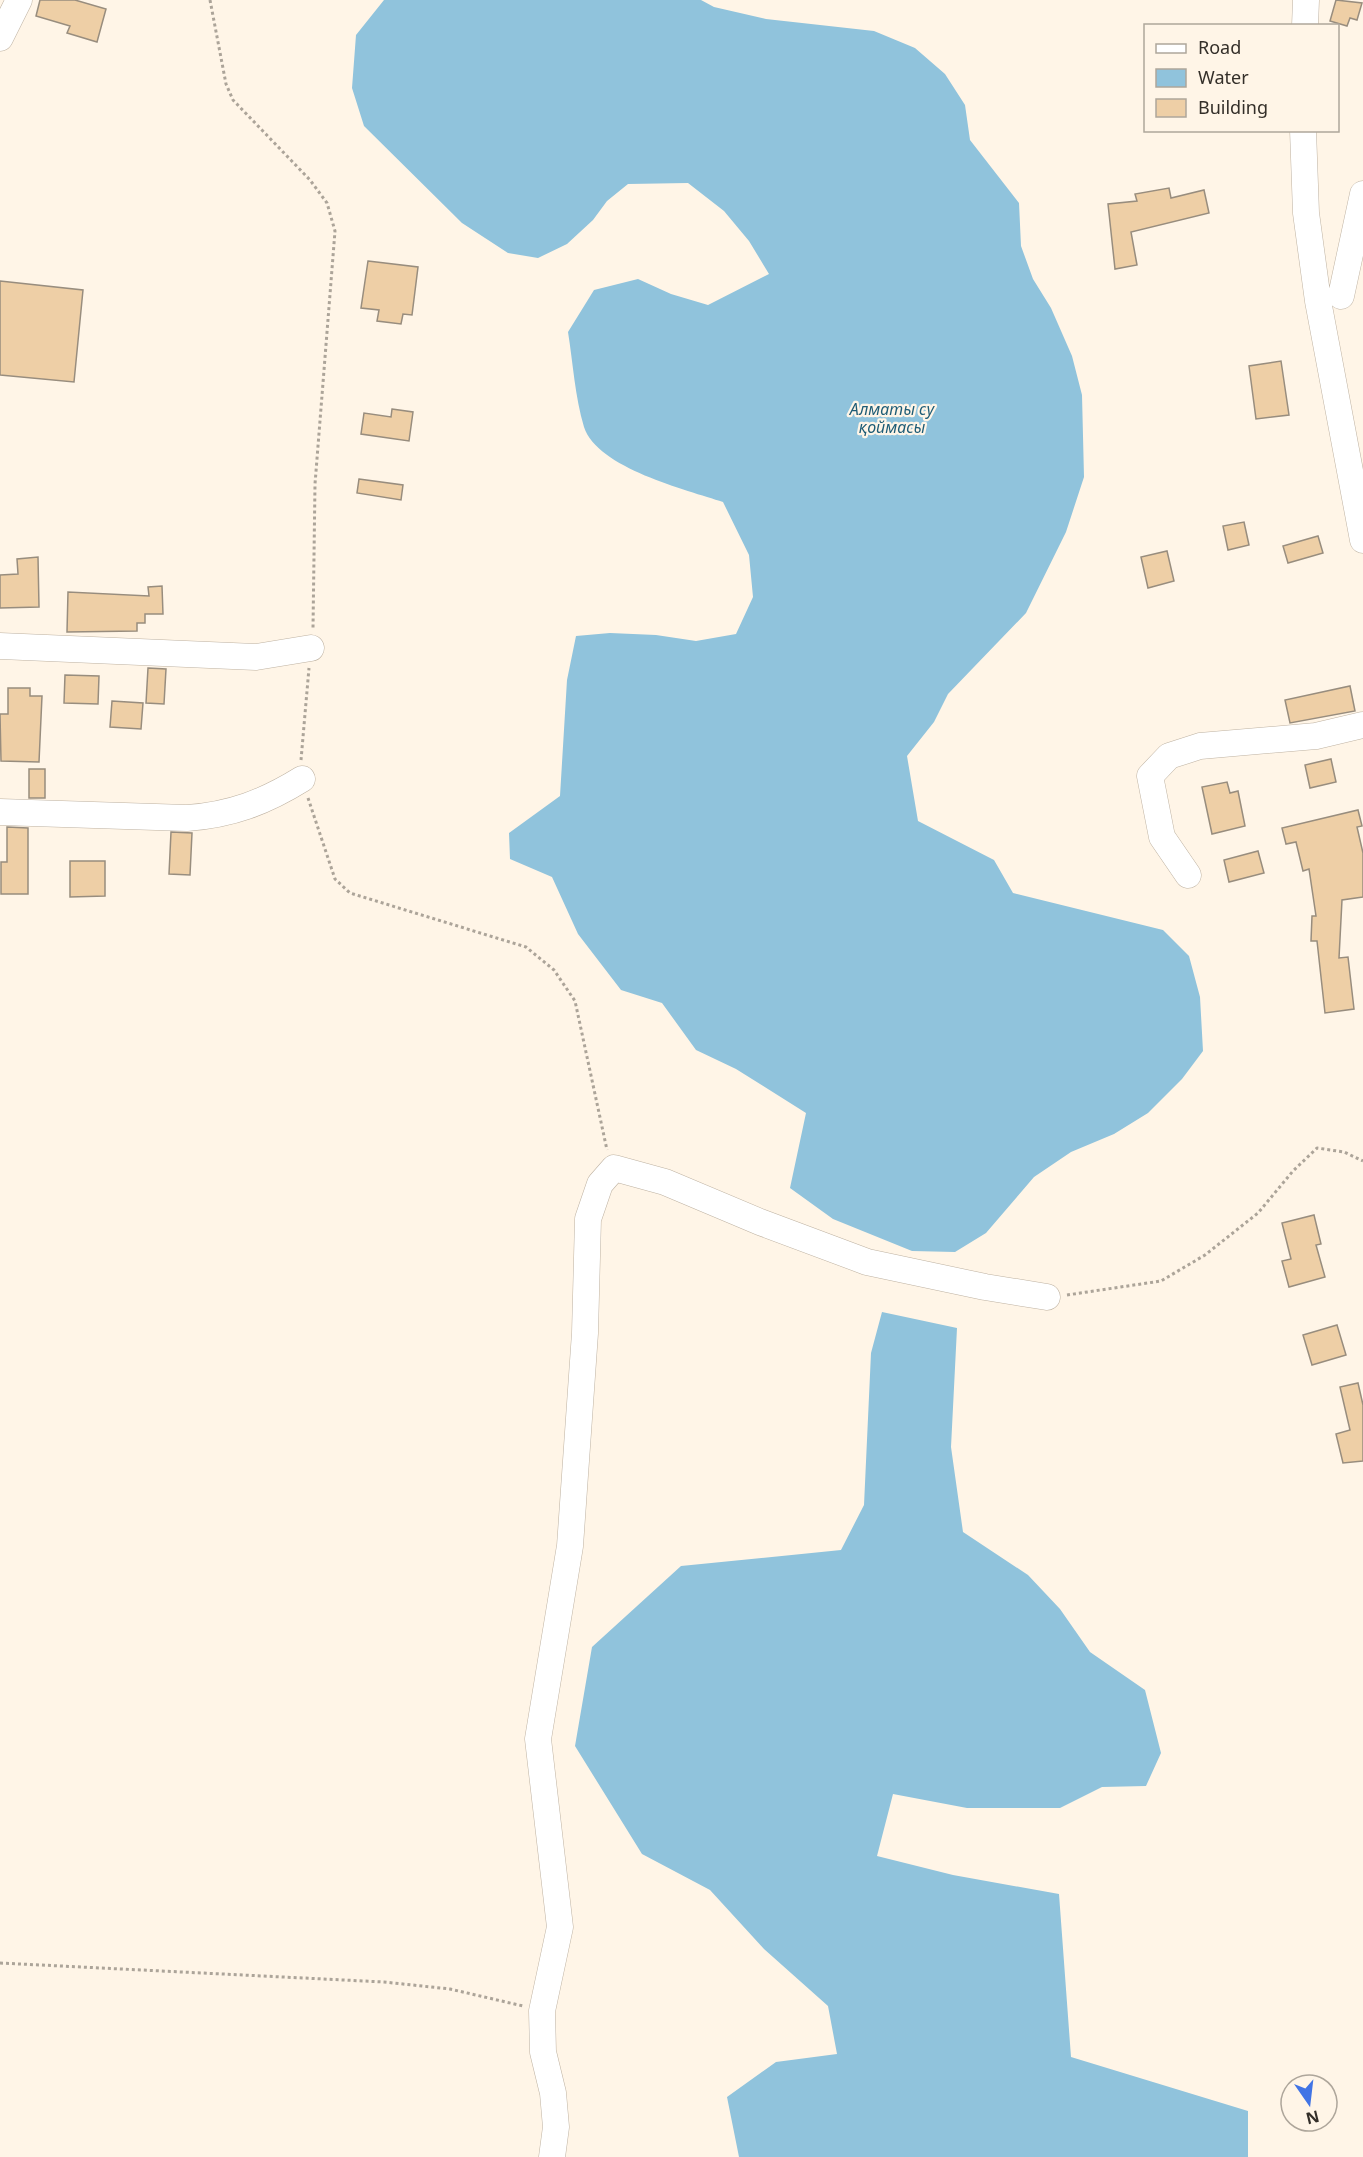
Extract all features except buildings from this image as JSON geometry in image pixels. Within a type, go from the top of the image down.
[{"type":"street","points":[[0,38],[19,0]]},
{"type":"street","points":[[1305,24],[1306,0]]},
{"type":"street","points":[[1303,132],[1306,213],[1341,295]]},
{"type":"street","points":[[1363,194],[1341,295],[1363,540]]},
{"type":"street","points":[[0,646],[256,657],[311,648]]},
{"type":"street","points":[[1188,875],[1162,837],[1150,776],[1169,756],[1200,746],[1316,736],[1363,725]]},
{"type":"street","points":[[0,812],[187,818],[217,816],[276,795],[302,779]]},
{"type":"street","points":[[552,2157],[556,2127],[553,2093],[543,2052],[542,2011],[560,1927],[538,1739],[570,1546],[585,1333],[588,1219],[600,1184],[614,1168],[665,1182],[760,1222],[867,1262],[985,1287],[1047,1297]]},
{"type":"path","points":[[210,0],[226,84],[233,100],[310,180],[327,203],[335,231],[315,484],[311,648],[300,747],[302,779],[335,879],[350,893],[526,947],[554,970],[575,1001],[603,1136]]},
{"type":"path","points":[[1047,1297],[1161,1281],[1205,1255],[1258,1213],[1293,1171],[1317,1148],[1344,1152],[1363,1161]]},
{"type":"path","points":[[0,1963],[384,1982],[450,1989],[542,2011]]},
{"type":"water","name":"Алматы су қоймасы","points":[[384,0],[701,0],[714,7],[766,19],[874,31],[915,48],[945,74],[965,105],[970,140],[1019,203],[1021,246],[1033,279],[1051,308],[1072,356],[1082,395],[1084,477],[1066,532],[1026,613],[948,694],[934,722],[907,756],[918,821],[994,860],[1013,893],[1163,930],[1189,956],[1200,997],[1203,1051],[1182,1079],[1148,1113],[1114,1134],[1071,1152],[1034,1177],[986,1233],[955,1252],[912,1251],[833,1219],[790,1188],[806,1113],[736,1069],[696,1050],[662,1003],[621,990],[578,934],[552,877],[510,859],[509,833],[560,796],[567,680],[576,636],[610,633],[656,635],[696,641],[736,634],[753,597],[749,555],[723,502],[667,484],[624,466],[592,442],[581,416],[568,332],[594,290],[638,279],[671,294],[708,305],[769,274],[749,241],[724,211],[688,183],[628,184],[607,201],[593,220],[567,244],[538,258],[508,253],[462,223],[364,126],[352,88],[356,35]]},
{"type":"water","points":[[882,1312],[957,1328],[951,1447],[963,1532],[1028,1575],[1060,1609],[1090,1652],[1145,1690],[1161,1753],[1146,1786],[1102,1787],[1060,1808],[967,1808],[893,1794],[877,1856],[953,1875],[1059,1894],[1071,2057],[1248,2111],[1248,2157],[739,2157],[727,2097],[776,2062],[837,2054],[828,2006],[764,1949],[710,1890],[642,1854],[575,1746],[592,1647],[681,1566],[841,1550],[864,1505],[871,1353]]}]
